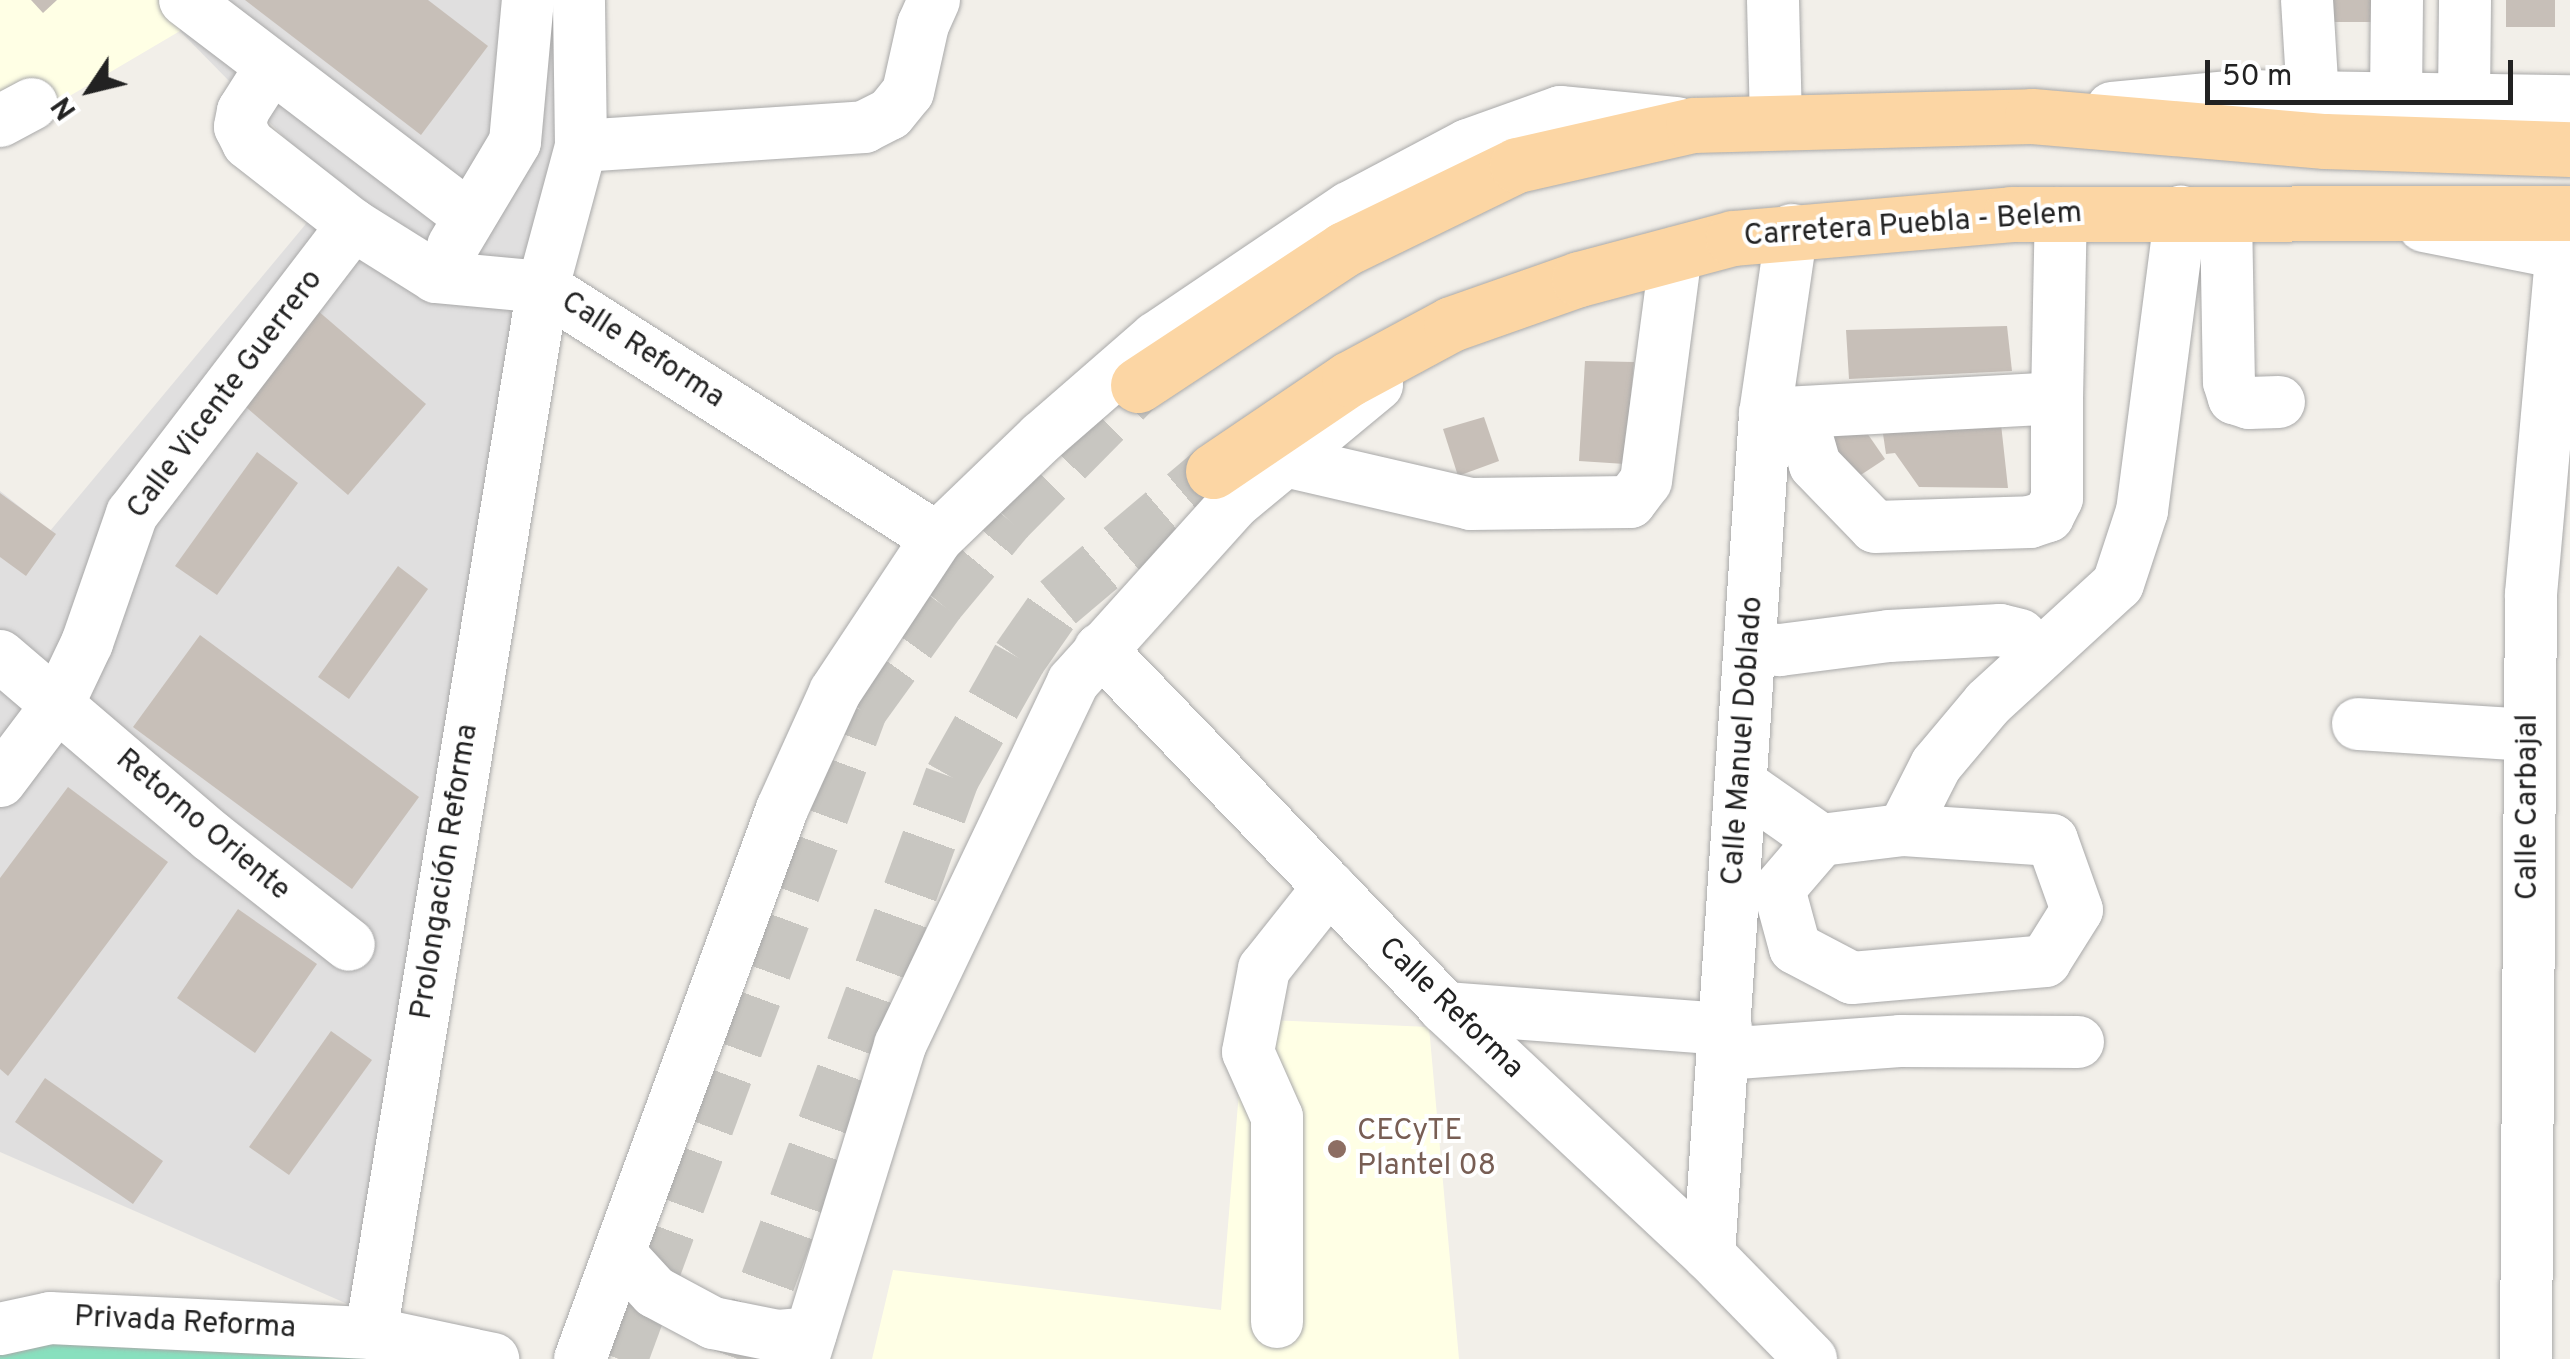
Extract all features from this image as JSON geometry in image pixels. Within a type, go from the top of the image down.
[{"type":"main road","points":[[1138,385],[1344,249],[1517,165],[1693,124],[2032,116],[2325,141],[2570,149]]},
{"type":"main road","name":"Carretera Puebla - Belem","points":[[1213,471],[1272,450],[1350,379],[1451,324],[1580,279],[1733,238],[1792,230],[2061,213],[2203,213],[2368,215],[2567,241]]},
{"type":"street","points":[[436,277],[515,142],[528,0]]},
{"type":"street","name":"Calle Reforma","points":[[578,0],[581,146],[543,287],[937,538]]},
{"type":"street","points":[[581,146],[864,127],[890,114],[908,92],[923,25],[934,0]]},
{"type":"street","points":[[1773,0],[1794,122]]},
{"type":"street","points":[[1794,122],[1809,0]]},
{"type":"street","points":[[2307,0],[2313,97]]},
{"type":"street","points":[[2396,97],[2397,0]]},
{"type":"street","points":[[2464,98],[2465,0]]},
{"type":"street","points":[[190,3],[469,216]]},
{"type":"street","points":[[270,66],[243,111],[240,127],[248,143],[353,225],[436,277],[543,287]]},
{"type":"street","points":[[2032,116],[2240,96],[2570,101]]},
{"type":"street","points":[[580,1359],[782,809],[835,692],[937,538],[1042,437],[1156,338],[1349,208],[1468,145],[1560,112],[1693,124]]},
{"type":"street","points":[[2056,398],[1783,414],[1815,465],[1875,527],[2030,522],[2048,516],[2057,498],[2061,213]]},
{"type":"street","points":[[2203,213],[2228,382],[2234,398],[2250,403],[2279,402]]},
{"type":"street","points":[[1904,830],[1936,765],[1988,703],[2118,584],[2142,512],[2203,213]]},
{"type":"street","name":"Calle Vicente Guerrero","points":[[0,781],[58,704],[87,643],[132,514],[353,225]]},
{"type":"street","name":"Calle Manuel Doblado","points":[[1710,1255],[1750,648],[1783,414],[1792,230]]},
{"type":"street","name":"Calle Carbajal","points":[[2526,1359],[2530,735],[2551,595],[2567,241]]},
{"type":"street","points":[[620,1254],[656,1292],[713,1323],[807,1346],[900,1045],[1057,710],[1100,649],[1232,504],[1272,450],[1471,504],[1630,502],[1646,481],[1676,253]]},
{"type":"street","name":"Prolongación Reforma","points":[[370,1333],[543,287]]},
{"type":"street","points":[[1750,648],[1780,650],[1889,636],[2000,630],[2020,635]]},
{"type":"street","name":"Calle Reforma","points":[[1100,649],[1445,1008],[1710,1255],[1811,1359]]},
{"type":"street","name":"Retorno Oriente","points":[[0,656],[212,838],[349,945]]},
{"type":"street","points":[[2358,724],[2530,735]]},
{"type":"street","points":[[1741,784],[1822,840]]},
{"type":"street","points":[[1904,830],[2052,840],[2077,910],[2044,961],[1852,978],[1795,948],[1778,889],[1822,840],[1904,830]]},
{"type":"street","points":[[1277,1322],[1277,1117],[1248,1052],[1264,969],[1329,888]]},
{"type":"street","points":[[1445,1008],[1725,1042],[2078,1042]]},
{"type":"street","name":"Privada Reforma","points":[[0,1328],[50,1318],[370,1333]]},
{"type":"street","points":[[370,1333],[493,1359]]},
{"type":"shaded area","points":[[0,0],[173,0],[178,6],[180,31],[0,137]]},
{"type":"shaded area","points":[[181,0],[570,0],[575,144],[375,1316],[0,1152],[0,491],[50,531],[335,189],[180,31]]},
{"type":"shaded area","name":"CECyTE Plantel 08","points":[[1245,1019],[1429,1027],[1459,1359],[872,1359],[893,1270],[1221,1310]]},
{"type":"green space","points":[[165,1326],[380,1359],[0,1359],[0,1346]]},
{"type":"building","points":[[31,0],[57,0],[43,13]]},
{"type":"building","points":[[245,0],[428,0],[488,46],[421,135]]},
{"type":"building","points":[[2333,0],[2390,0],[2390,22],[2333,22]]},
{"type":"building","points":[[2506,0],[2555,0],[2555,27],[2506,27]]},
{"type":"building","points":[[317,310],[426,404],[348,495],[239,401]]},
{"type":"building","points":[[2007,326],[2012,371],[1849,379],[1846,330]]},
{"type":"building","points":[[1585,361],[1634,362],[1625,464],[1579,461]]},
{"type":"building","points":[[1484,417],[1499,461],[1458,476],[1443,429]]},
{"type":"building","points":[[1858,420],[1885,459],[1841,488],[1818,448]]},
{"type":"building","points":[[2001,424],[2008,488],[1919,487],[1895,453],[1886,454],[1882,427]]},
{"type":"building","points":[[257,452],[298,483],[217,595],[175,566]]},
{"type":"building","points":[[0,493],[56,534],[26,576],[0,557]]},
{"type":"building","points":[[398,566],[428,589],[349,699],[318,677]]},
{"type":"building","points":[[200,635],[419,797],[352,889],[133,727]]},
{"type":"building","points":[[68,787],[168,862],[8,1076],[0,1069],[0,878]]},
{"type":"building","points":[[238,909],[317,964],[255,1053],[177,998]]},
{"type":"building","points":[[331,1031],[372,1060],[289,1175],[249,1147]]},
{"type":"building","points":[[45,1078],[163,1161],[133,1204],[15,1122]]},
{"type":"tunnel","points":[[620,1359],[860,709],[938,601],[1007,518],[1138,385]]},
{"type":"tunnel","points":[[739,1359],[952,777],[1019,658],[1058,602],[1213,471]]},
{"type":"place","name":"CECyTE Plantel 08","points":[[1337,1149]]}]
